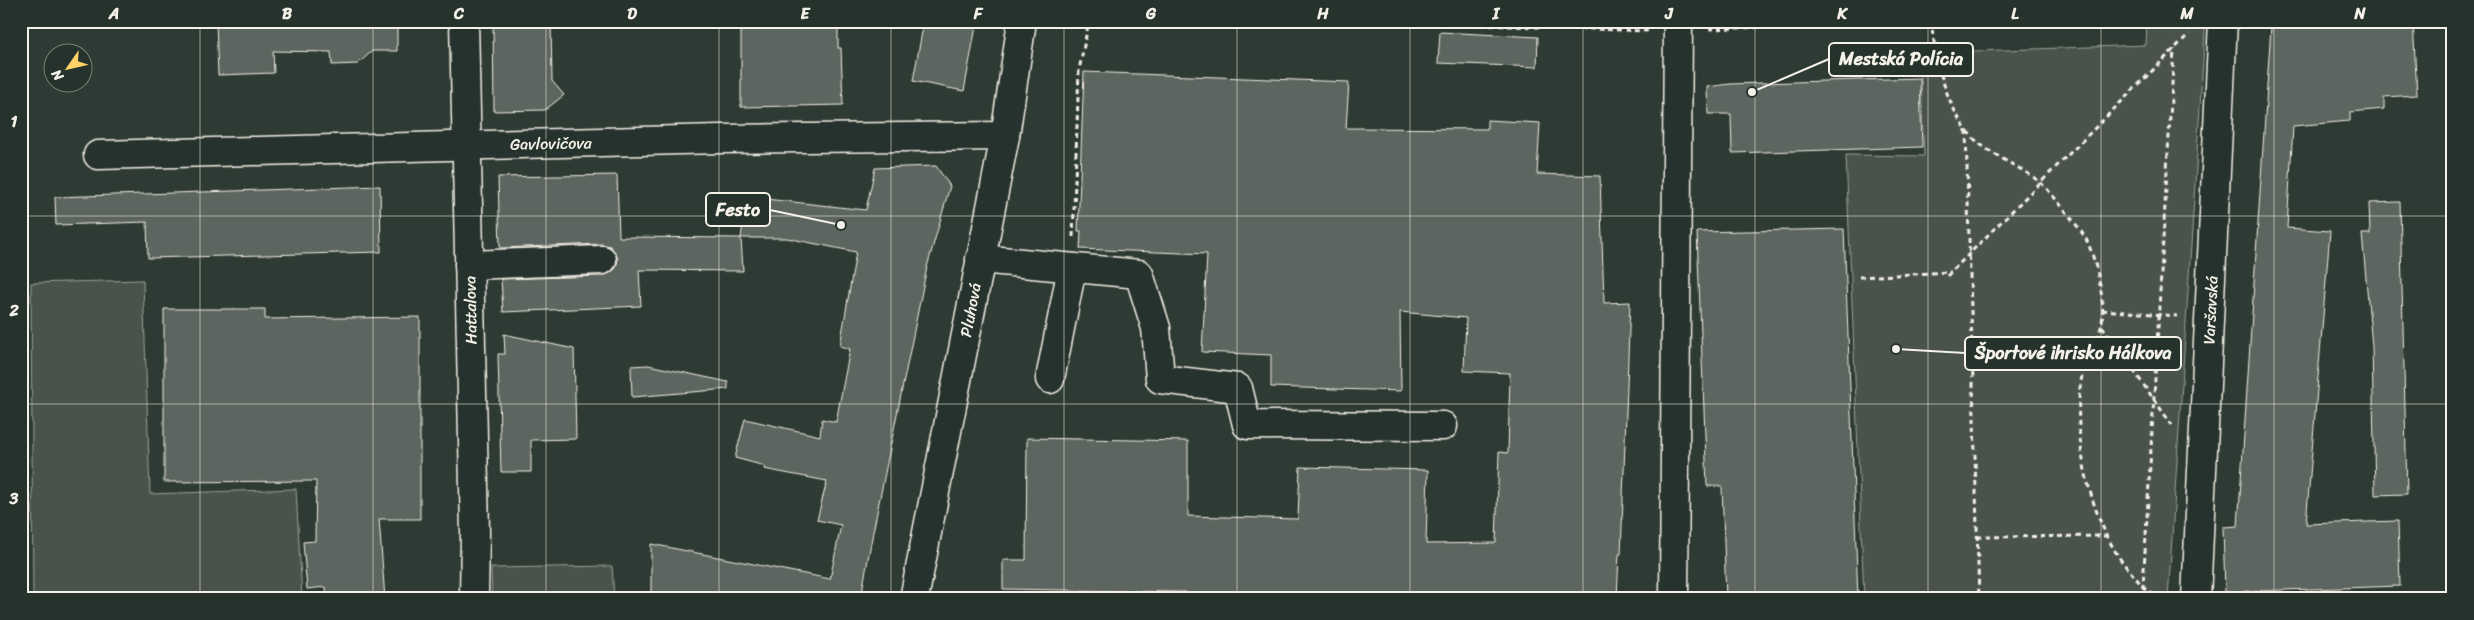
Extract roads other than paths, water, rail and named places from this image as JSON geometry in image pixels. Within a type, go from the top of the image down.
[{"type":"street","name":"Hattalova","points":[[464,21],[476,532],[474,599]]},
{"type":"street","name":"Pluhová","points":[[914,599],[1004,136],[1022,21]]},
{"type":"street","points":[[1674,599],[1678,21]]},
{"type":"street","name":"Varšavská","points":[[2196,599],[2223,21]]},
{"type":"street","name":"Gavlovičova","points":[[98,154],[969,134],[1004,136]]},
{"type":"street","points":[[980,259],[1139,274],[1156,328],[1160,379],[1238,388],[1247,425],[1443,426]]},
{"type":"street","points":[[469,265],[602,260]]},
{"type":"street","points":[[1050,379],[1072,268]]},
{"type":"place","name":"Mestská Polícia","points":[[1752,92]]},
{"type":"place","name":"Festo","points":[[841,225]]},
{"type":"place","name":"Športové ihrisko Hálkova","points":[[1896,349]]}]
